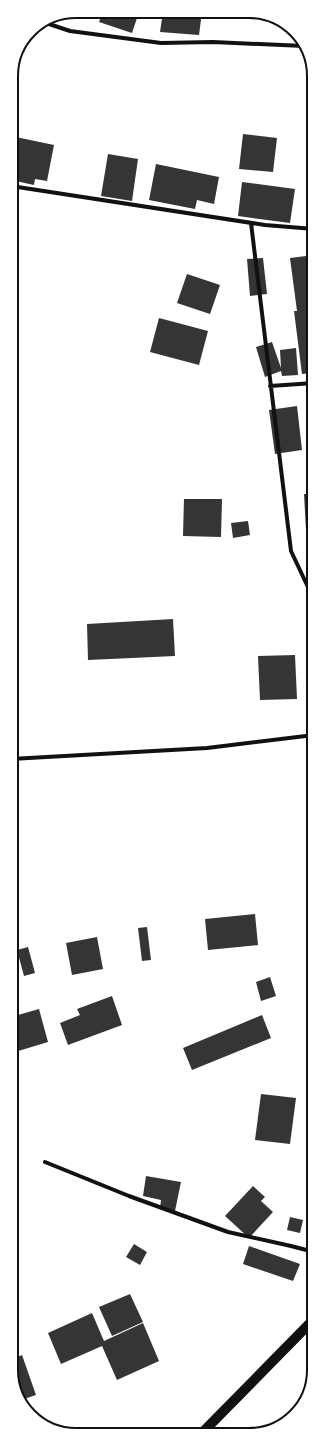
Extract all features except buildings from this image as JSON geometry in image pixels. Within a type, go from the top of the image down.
[{"type":"main road","points":[[212,1428],[307,1326]]},
{"type":"street","points":[[50,24],[70,31],[161,43],[213,42],[298,46]]},
{"type":"street","points":[[18,187],[250,223],[307,227]]},
{"type":"street","points":[[250,223],[290,551],[307,586]]},
{"type":"street","points":[[270,386],[307,383]]},
{"type":"street","points":[[18,759],[207,748],[307,736]]},
{"type":"street","points":[[46,1162],[129,1196],[228,1232],[307,1250]]}]
